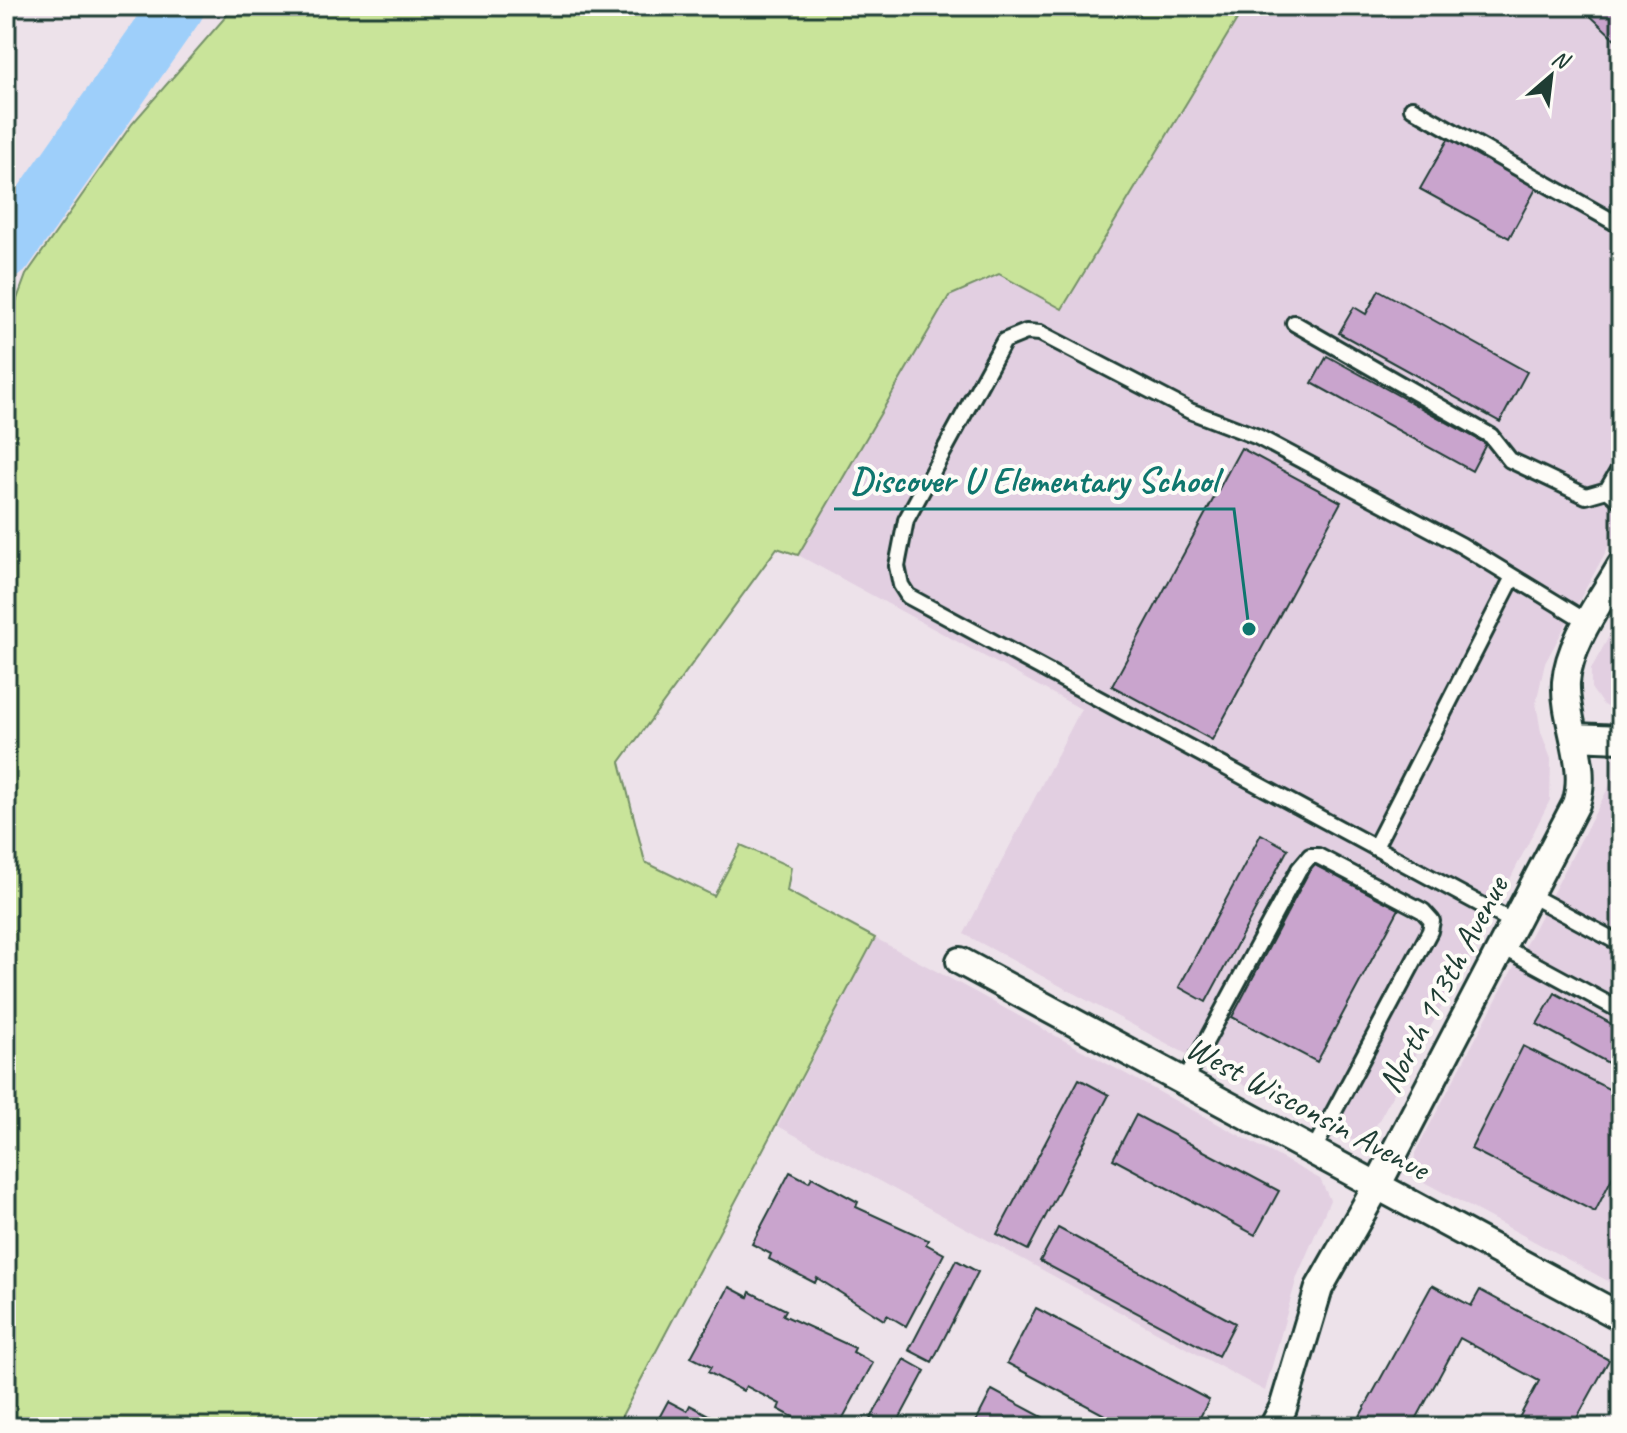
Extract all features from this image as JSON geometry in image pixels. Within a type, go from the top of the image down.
[{"type":"street","name":"North 113th Avenue","points":[[1273,1427],[1283,1408],[1319,1288],[1377,1186],[1503,947],[1579,794],[1575,737],[1566,682],[1569,663],[1621,566]]},
{"type":"street","points":[[1575,737],[1621,739]]},
{"type":"street","name":"West Wisconsin Avenue","points":[[960,961],[1621,1317]]},
{"type":"lane","points":[[1412,108],[1621,226]]},
{"type":"lane","points":[[1294,323],[1491,436],[1510,460],[1586,496],[1607,490],[1621,466]]},
{"type":"lane","points":[[1515,923],[908,596],[901,585],[898,557],[906,520],[1004,341],[1026,332],[1040,333],[1190,411],[1258,437],[1461,545],[1589,623]]},
{"type":"lane","points":[[1607,490],[1621,501]]},
{"type":"lane","points":[[1375,847],[1513,577]]},
{"type":"lane","points":[[1184,1082],[1299,869],[1310,856],[1318,856],[1423,911],[1432,921],[1430,931],[1313,1151]]},
{"type":"lane","points":[[1530,895],[1621,944]]},
{"type":"lane","points":[[1503,947],[1621,1011]]},
{"type":"shaded area","points":[[1245,6],[1621,6],[1621,524],[1545,663],[1536,703],[1541,732],[1551,759],[1550,800],[1487,925],[1374,1129],[1363,1140],[1346,1140],[964,934],[1081,709],[798,555],[949,295],[999,274],[1063,309]]},
{"type":"shaded area","points":[[1621,615],[1621,714],[1603,705],[1591,688],[1591,669]]},
{"type":"shaded area","points":[[1621,775],[1621,1288],[1422,1181],[1414,1169],[1415,1153],[1612,781]]},
{"type":"shaded area","points":[[875,938],[1320,1179],[1330,1200],[1297,1277],[1265,1391],[778,1126]]},
{"type":"green space","points":[[175,6],[208,6],[138,95],[154,34]]},
{"type":"green space","points":[[235,6],[1245,6],[1062,309],[999,274],[949,296],[798,555],[777,548],[620,762],[645,862],[714,896],[741,845],[791,867],[787,891],[875,938],[616,1427],[6,1427],[6,329],[26,275],[132,124]]},
{"type":"building","points":[[1580,6],[1621,6],[1621,45]]},
{"type":"building","points":[[1450,136],[1538,185],[1509,238],[1420,189]]},
{"type":"building","points":[[1379,290],[1527,372],[1500,422],[1339,333],[1354,307],[1366,314]]},
{"type":"building","points":[[1327,356],[1486,444],[1472,471],[1312,383]]},
{"type":"building","points":[[1241,448],[1341,502],[1212,740],[1112,686]]},
{"type":"building","points":[[1261,834],[1288,849],[1206,1002],[1179,987]]},
{"type":"building","points":[[1313,864],[1399,909],[1317,1062],[1232,1017]]},
{"type":"building","points":[[1555,993],[1621,1029],[1621,1070],[1537,1024]]},
{"type":"building","points":[[1523,1046],[1621,1095],[1621,1160],[1595,1212],[1471,1149]]},
{"type":"building","points":[[1079,1079],[1109,1095],[1028,1250],[997,1234]]},
{"type":"building","points":[[1136,1115],[1279,1191],[1255,1235],[1113,1159]]},
{"type":"building","points":[[790,1172],[809,1182],[812,1177],[858,1202],[856,1207],[928,1240],[926,1244],[944,1254],[906,1326],[887,1315],[884,1320],[817,1278],[815,1283],[769,1259],[771,1254],[752,1244]]},
{"type":"building","points":[[1058,1228],[1235,1323],[1218,1356],[1040,1261]]},
{"type":"building","points":[[956,1260],[978,1272],[932,1362],[909,1350]]},
{"type":"building","points":[[1432,1285],[1471,1306],[1480,1290],[1609,1360],[1572,1427],[1514,1427],[1539,1381],[1460,1338],[1412,1427],[1354,1427]]},
{"type":"building","points":[[729,1287],[748,1297],[750,1292],[786,1310],[783,1315],[855,1348],[853,1352],[873,1363],[838,1427],[816,1423],[811,1427],[778,1409],[780,1404],[746,1386],[743,1391],[708,1372],[711,1367],[691,1357]]},
{"type":"building","points":[[1036,1308],[1209,1400],[1195,1427],[1127,1427],[1007,1363]]},
{"type":"building","points":[[904,1359],[925,1371],[895,1427],[866,1427]]},
{"type":"building","points":[[992,1390],[1061,1427],[973,1427]]},
{"type":"building","points":[[668,1401],[687,1411],[690,1405],[731,1427],[654,1427]]},
{"type":"waterway","points":[[6,252],[178,6]]},
{"type":"place","name":"Discover U Elementary School","points":[[1249,629]]}]
